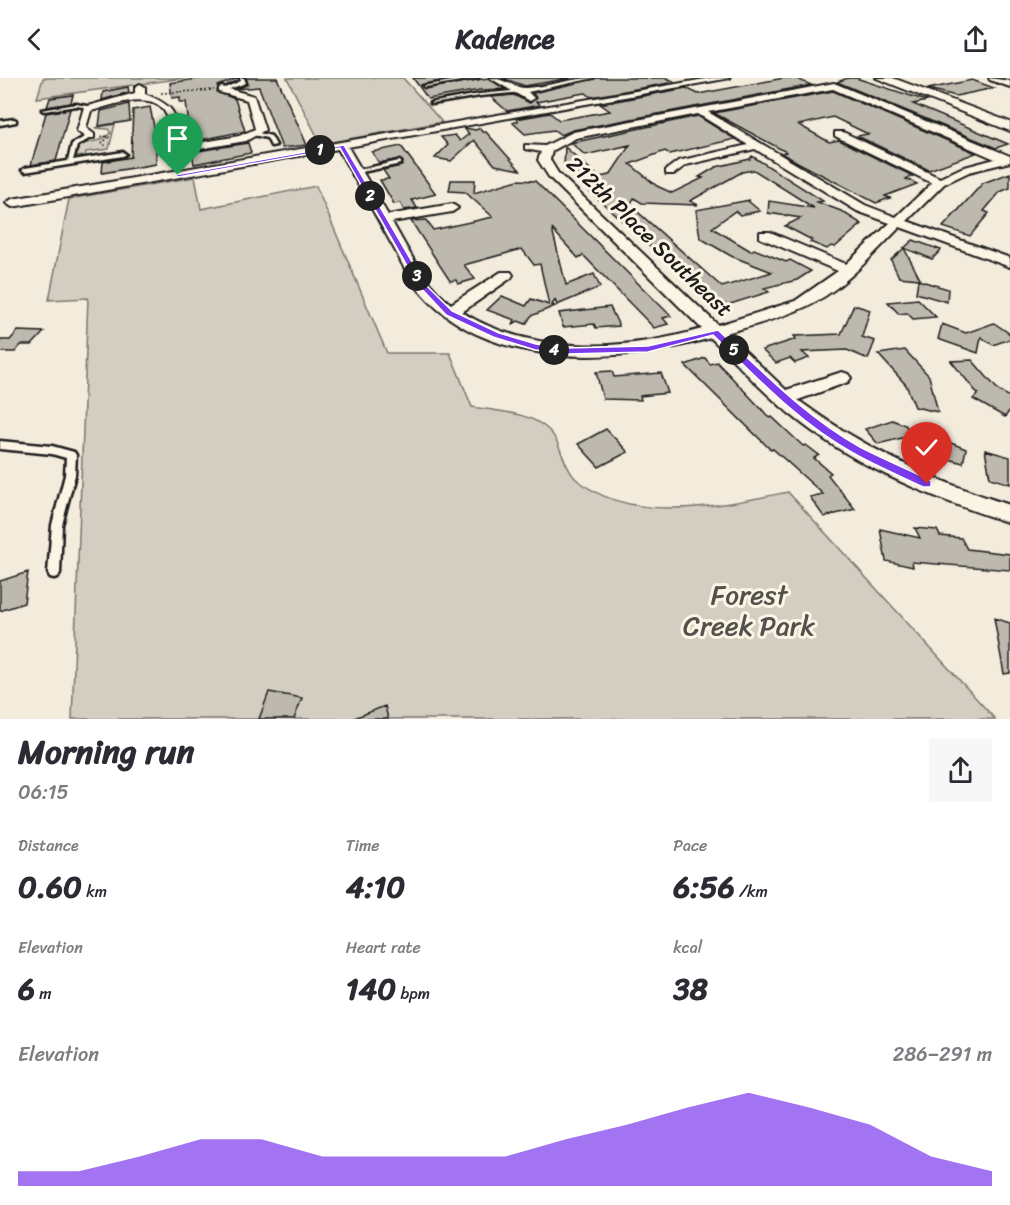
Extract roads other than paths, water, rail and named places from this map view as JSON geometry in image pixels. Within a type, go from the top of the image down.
[{"type":"street","points":[[494,78],[521,92],[544,110]]},
{"type":"street","points":[[521,92],[590,78]]},
{"type":"street","points":[[685,78],[694,84]]},
{"type":"street","points":[[12,203],[726,78]]},
{"type":"street","points":[[883,78],[1010,126]]},
{"type":"street","points":[[993,78],[1010,84]]},
{"type":"street","points":[[529,147],[547,149],[573,135],[834,86],[1008,159]]},
{"type":"street","points":[[176,150],[242,139],[255,134],[261,128],[251,98],[222,90]]},
{"type":"street","points":[[90,136],[81,129],[83,116],[90,107],[140,93],[168,107],[171,113],[178,175]]},
{"type":"street","points":[[699,111],[861,208],[1010,263]]},
{"type":"street","points":[[838,134],[940,182]]},
{"type":"street","points":[[342,146],[422,285],[449,313],[496,335],[535,347],[566,351],[648,349],[715,332],[801,304],[818,294],[848,270],[940,182],[965,170],[1008,159]]},
{"type":"street","points":[[670,172],[682,163],[756,146]]},
{"type":"street","name":"212th Place Southeast","points":[[547,149],[544,160],[553,176],[783,398],[856,450],[896,471],[975,503],[1010,514]]},
{"type":"street","points":[[383,220],[452,208]]},
{"type":"street","points":[[765,235],[848,270]]},
{"type":"street","points":[[449,313],[506,275]]},
{"type":"street","points":[[783,398],[842,378]]},
{"type":"lane","points":[[222,90],[244,82],[243,78]]},
{"type":"lane","points":[[425,86],[476,78]]},
{"type":"lane","points":[[432,103],[480,95],[521,92]]},
{"type":"lane","points":[[44,110],[76,105],[90,107]]},
{"type":"lane","points":[[0,123],[14,121]]},
{"type":"lane","points":[[255,134],[269,137],[273,145]]},
{"type":"lane","points":[[70,163],[74,146],[90,136]]},
{"type":"lane","points":[[25,171],[123,154]]},
{"type":"lane","points":[[357,171],[399,164]]},
{"type":"lane","points":[[0,445],[51,450],[71,455],[70,475],[57,525],[54,573]]},
{"type":"park label","name":"Forest Creek Park","points":[[749,610]]}]
